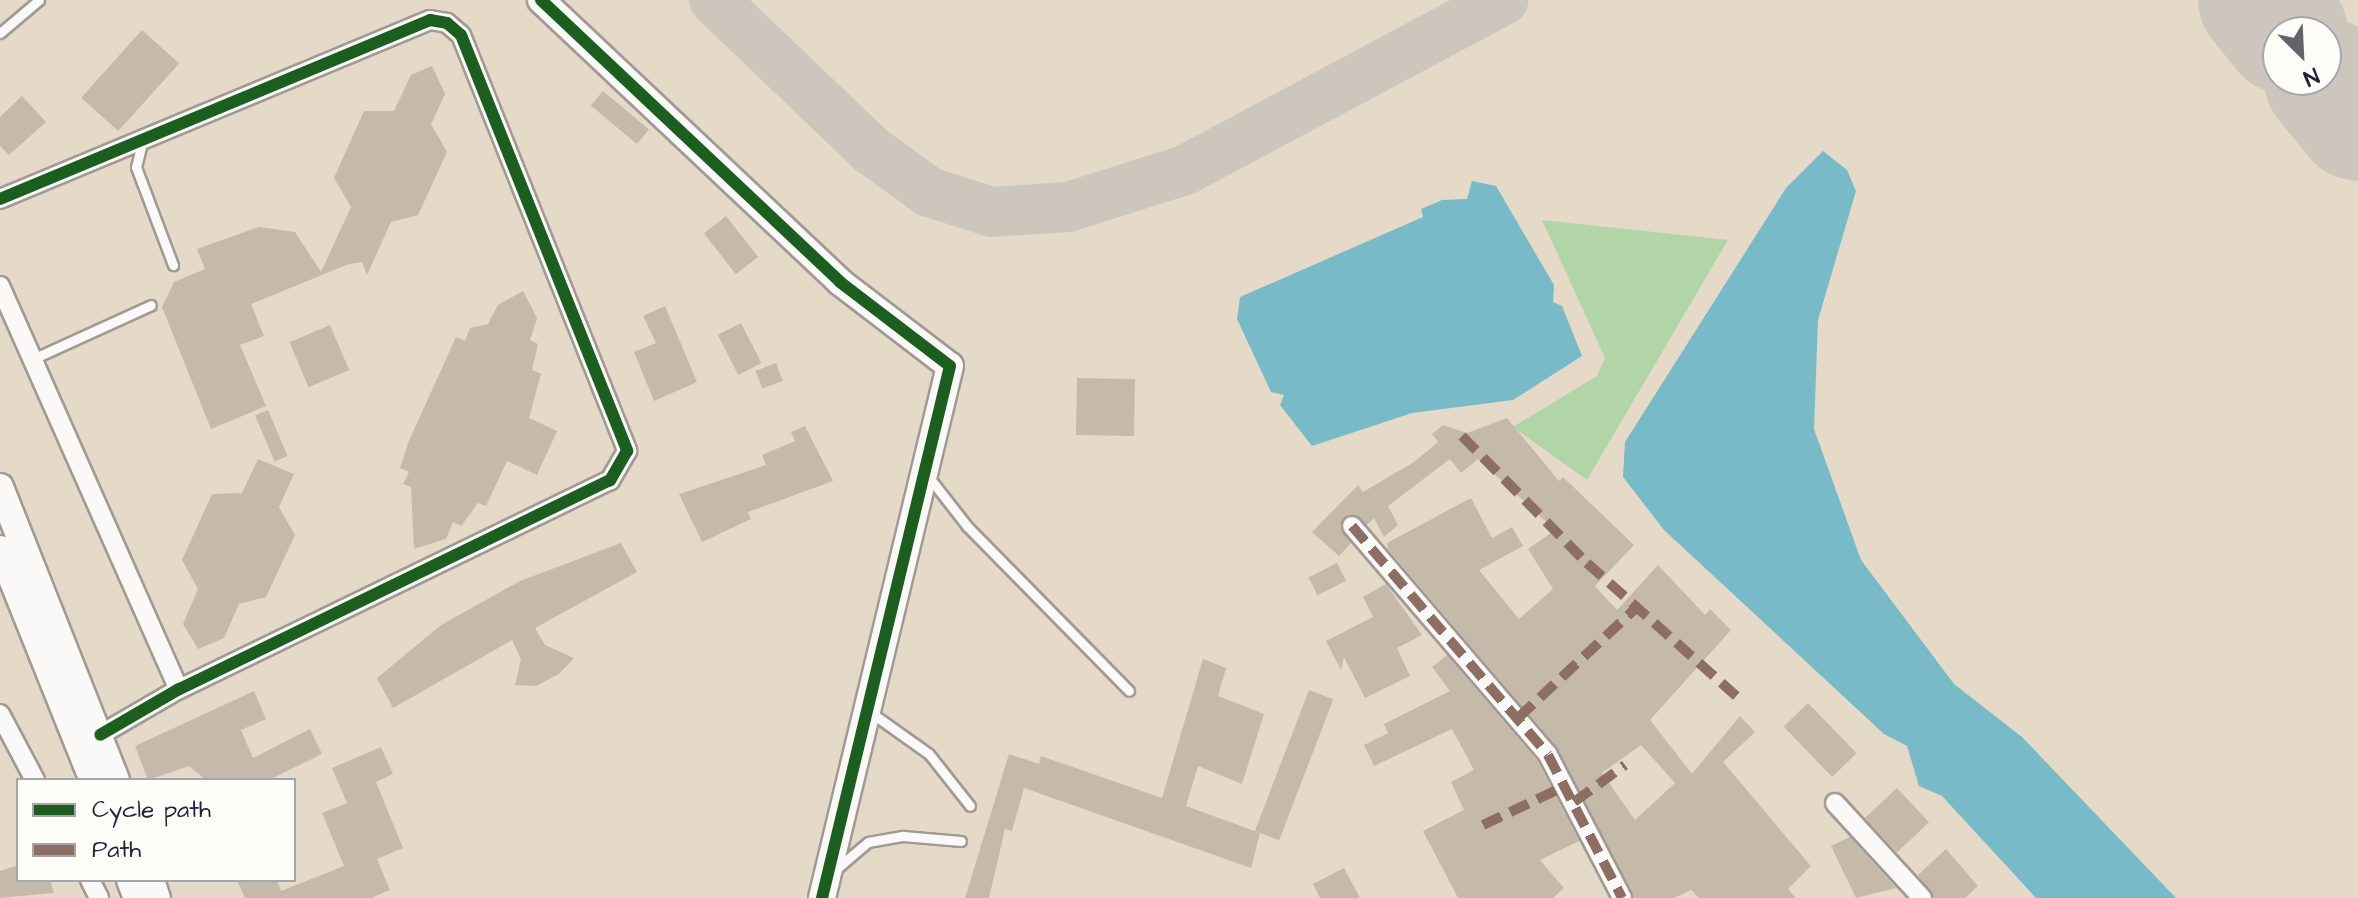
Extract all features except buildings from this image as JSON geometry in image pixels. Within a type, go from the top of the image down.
[{"type":"street","points":[[541,0],[840,282],[950,366],[863,709],[824,888]]},
{"type":"street","points":[[0,199],[430,20],[447,23],[461,35],[627,451],[610,480],[179,689],[100,735]]},
{"type":"street","points":[[0,286],[37,357],[179,689]]},
{"type":"street","points":[[0,487],[115,778]]},
{"type":"street","points":[[1352,526],[1548,755],[1622,898]]},
{"type":"street","points":[[0,549],[92,778]]},
{"type":"street","points":[[0,714],[34,778]]},
{"type":"street","points":[[1835,803],[1922,898]]},
{"type":"lane","points":[[0,33],[39,0]]},
{"type":"lane","points":[[143,139],[136,167],[173,265]]},
{"type":"lane","points":[[37,357],[151,305]]},
{"type":"lane","points":[[924,470],[967,526],[1129,691]]},
{"type":"lane","points":[[863,709],[896,724],[970,806]]},
{"type":"lane","points":[[824,888],[868,842],[903,836],[961,841]]},
{"type":"green space","points":[[1542,220],[1728,240],[1587,480],[1513,427],[1597,376],[1605,358]]},
{"type":"water","points":[[1823,151],[1847,170],[1856,191],[1818,320],[1814,429],[1861,560],[1954,684],[2022,737],[2176,898],[2036,898],[1942,796],[1919,786],[1907,746],[1884,734],[1664,530],[1623,477],[1625,442],[1786,188]]},
{"type":"water","points":[[1472,181],[1496,186],[1554,285],[1553,302],[1562,306],[1582,356],[1513,400],[1412,413],[1312,446],[1280,405],[1284,395],[1271,392],[1237,319],[1240,297],[1423,217],[1421,209],[1442,200],[1467,199]]},
{"type":"taxiway","points":[[714,0],[871,150],[929,192],[992,212],[1068,207],[1185,170],[1504,0]]},
{"type":"runway","points":[[2260,0],[2273,16]]},
{"type":"runway","points":[[2339,96],[2358,119]]},
{"type":"marked path","points":[[1462,436],[1587,563],[1744,703]]},
{"type":"marked path","points":[[1352,526],[1548,755],[1622,898]]},
{"type":"marked path","points":[[1518,718],[1639,605]]},
{"type":"marked path","points":[[1574,802],[1625,765]]},
{"type":"marked path","points":[[1483,825],[1565,786]]},
{"type":"cycle path","points":[[541,0],[840,282],[950,366],[822,898]]},
{"type":"cycle path","points":[[0,199],[430,20],[447,23],[461,35],[627,451],[610,480],[179,689],[100,735]]}]
